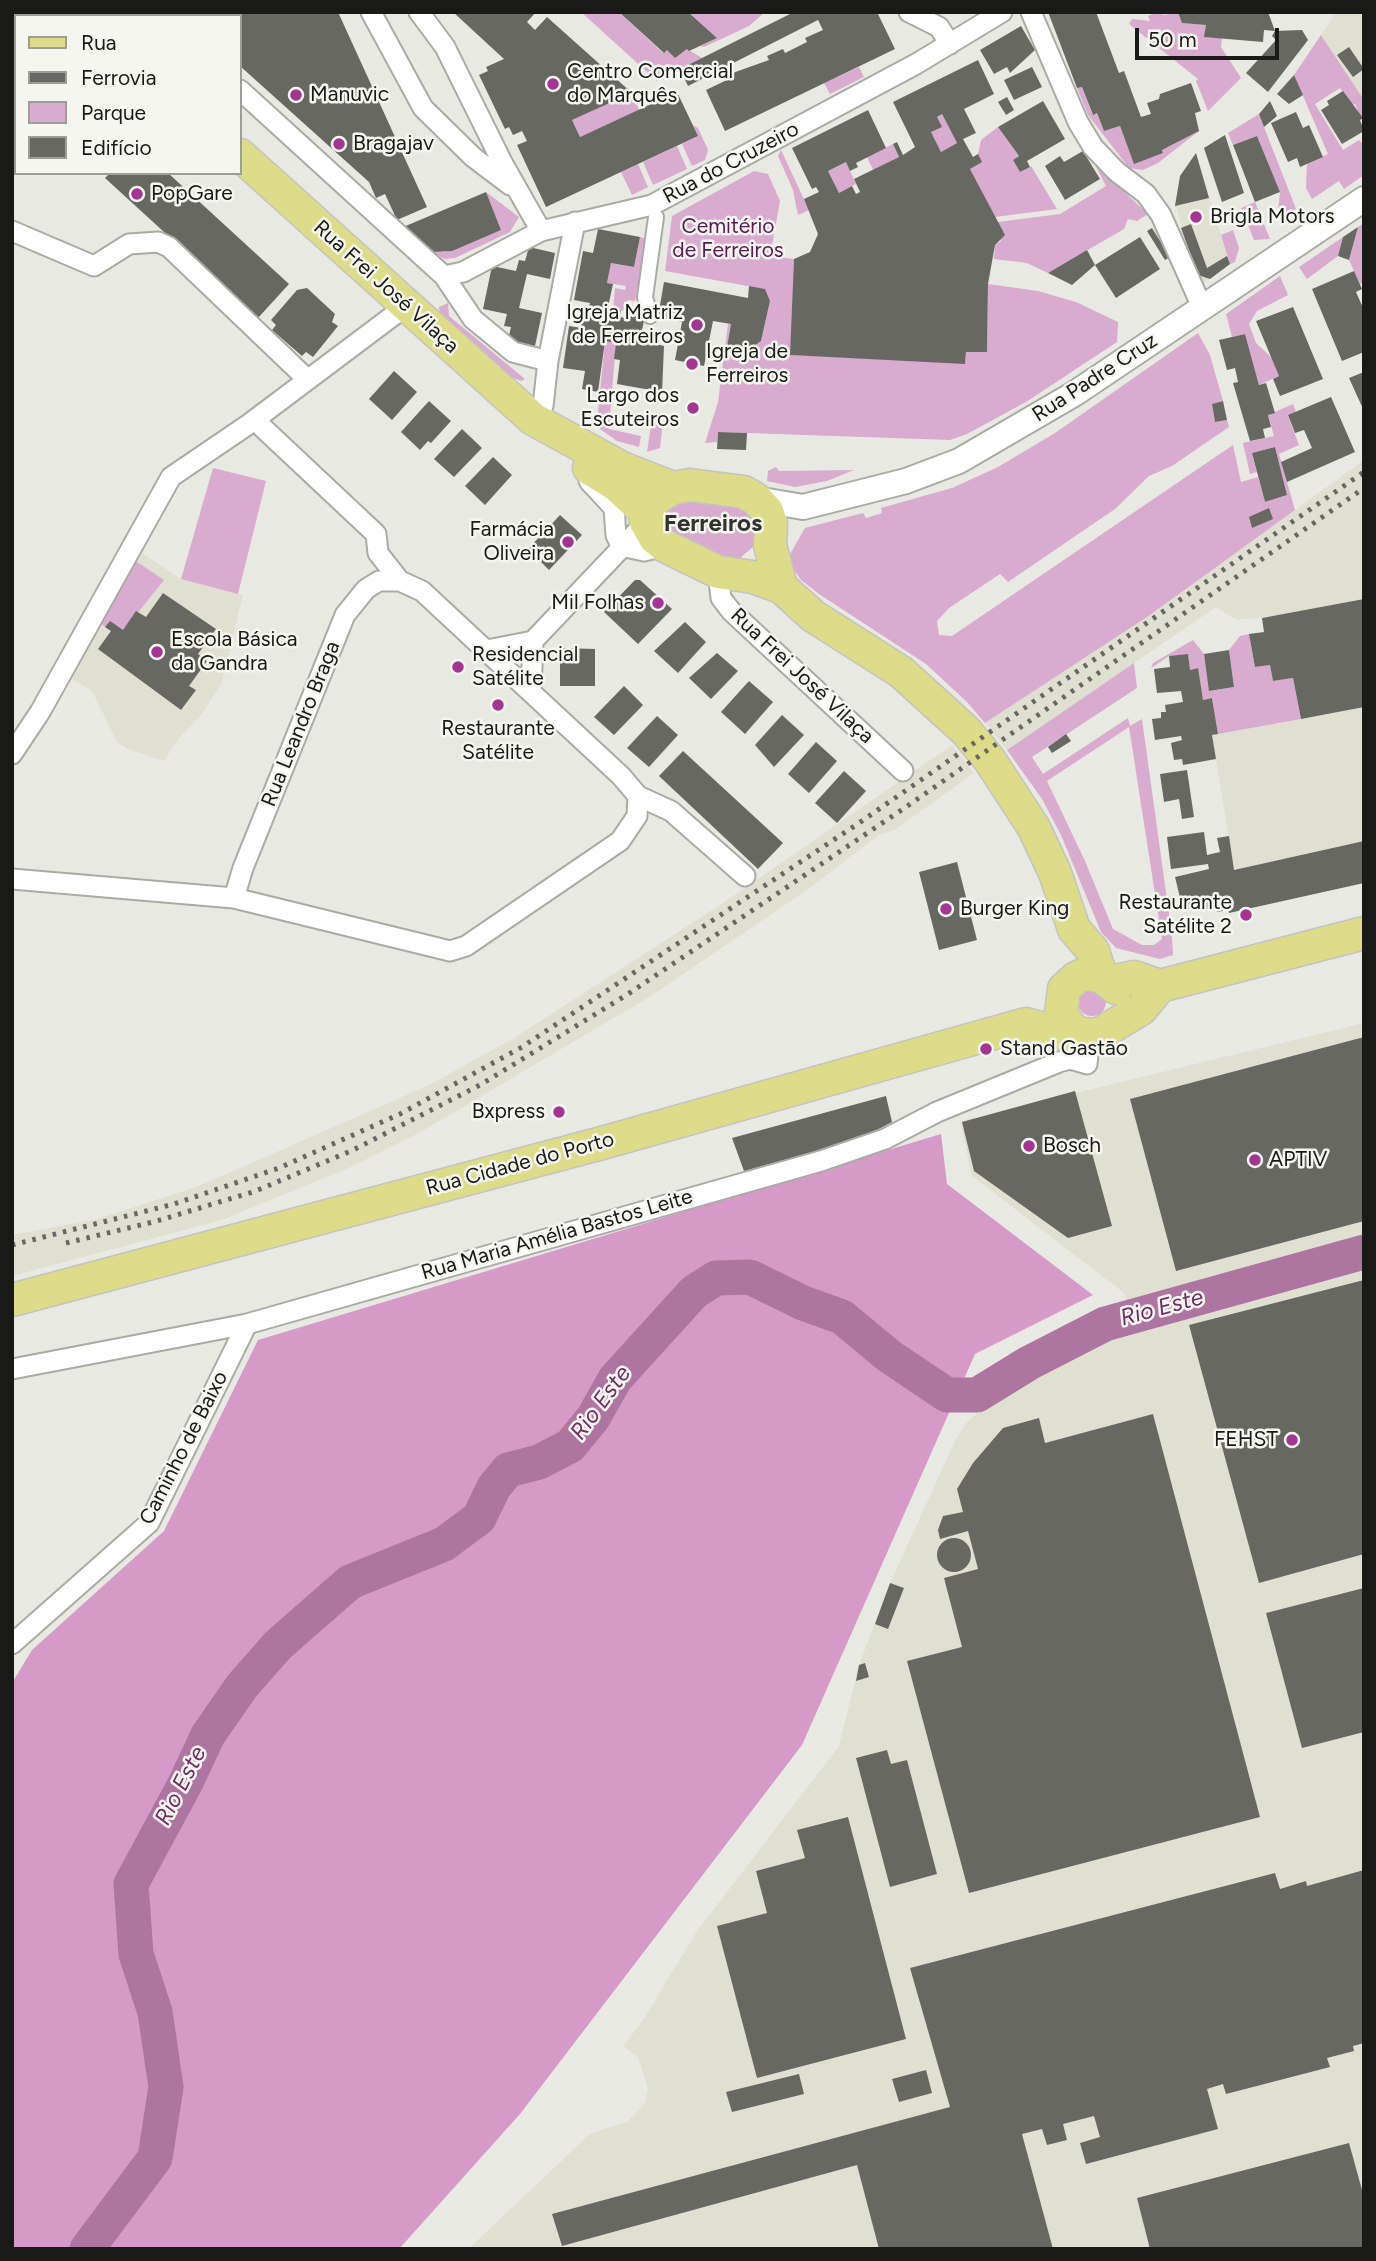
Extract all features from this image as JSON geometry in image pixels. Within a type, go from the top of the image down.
[{"type":"main road","name":"Rua Frei José Vilaça","points":[[242,157],[533,419],[622,468],[673,488],[690,485],[720,488],[744,492],[756,499]]},
{"type":"main road","name":"Rua Frei José Vilaça","points":[[533,419],[540,434],[576,465],[589,468],[615,484],[653,528],[729,573],[781,587],[813,616],[901,672],[966,731],[1009,786],[1034,828],[1055,873],[1074,929],[1093,951],[1106,979]]},
{"type":"main road","points":[[653,528],[653,500],[673,488]]},
{"type":"main road","points":[[756,499],[766,510],[781,587]]},
{"type":"main road","name":"Rua Frei José Vilaça","points":[[729,573],[753,568],[771,541]]},
{"type":"main road","points":[[1074,929],[1063,965],[1065,990],[1061,1014],[1066,1023],[1093,1040]]},
{"type":"main road","name":"Rua Cidade do Porto","points":[[1026,1024],[1045,1002],[1085,974],[1106,979],[1134,977],[1160,986],[1364,933]]},
{"type":"main road","points":[[1093,1040],[1122,1002],[1106,979]]},
{"type":"main road","points":[[1093,1040],[1141,1009],[1160,986]]},
{"type":"main road","name":"Rua Cidade do Porto","points":[[12,1300],[589,1147],[1026,1024],[1093,1040]]},
{"type":"street","points":[[371,12],[423,108],[473,157],[519,192]]},
{"type":"street","points":[[419,12],[445,47],[541,231]]},
{"type":"street","points":[[909,12],[939,27],[950,44]]},
{"type":"street","name":"Rua do Cruzeiro","points":[[444,276],[463,272],[541,231],[652,205],[950,44],[1002,12]]},
{"type":"street","points":[[1031,12],[1078,122],[1093,148],[1117,172],[1146,194],[1161,215],[1202,307]]},
{"type":"street","points":[[242,92],[444,276],[473,319],[497,340],[524,356],[548,361]]},
{"type":"street","name":"Rua Padre Cruz","points":[[756,499],[803,507],[905,481],[960,461],[1074,394],[1364,199]]},
{"type":"street","points":[[650,316],[645,297],[656,217]]},
{"type":"street","points":[[533,419],[543,406],[548,361],[575,222]]},
{"type":"street","points":[[12,232],[94,266],[129,244],[158,242],[169,247],[307,379]]},
{"type":"street","points":[[12,754],[40,712],[171,477],[250,424],[406,306]]},
{"type":"street","points":[[262,427],[376,534],[378,553],[400,581],[422,591],[621,776],[638,796],[671,811],[745,876]]},
{"type":"street","points":[[576,465],[614,508],[616,535],[621,546]]},
{"type":"street","name":"Rua Padre Cruz","points":[[771,541],[803,507]]},
{"type":"street","points":[[621,546],[644,551],[653,528]]},
{"type":"street","points":[[487,650],[533,641],[621,546],[653,528]]},
{"type":"street","name":"Rua Frei José Vilaça","points":[[729,573],[721,598],[731,611],[903,771]]},
{"type":"street","name":"Rua Leandro Braga","points":[[234,898],[243,868],[345,615],[366,589],[379,581],[400,581]]},
{"type":"street","points":[[531,691],[533,641]]},
{"type":"street","points":[[12,878],[234,898],[429,948],[459,949],[620,841],[638,816],[638,796]]},
{"type":"street","name":"Rua Maria Amélia Bastos Leite","points":[[12,1369],[247,1324],[821,1161],[885,1139],[937,1112],[1070,1059],[1093,1040]]},
{"type":"street","name":"Caminho de Baixo","points":[[12,1644],[149,1523],[247,1324]]},
{"type":"shaded area","points":[[1336,12],[1364,14],[1364,100],[1321,35]]},
{"type":"shaded area","name":"Brigla Motors","points":[[1196,153],[1230,264],[1202,284],[1175,206],[1180,176]]},
{"type":"shaded area","points":[[1364,460],[1364,841],[1234,870],[1212,735],[1301,719],[1282,615],[1236,620],[1216,607],[1007,750],[985,723],[1150,615]]},
{"type":"shaded area","name":"Escola Básica da Gandra","points":[[139,551],[181,579],[243,595],[222,682],[202,714],[179,738],[164,761],[126,748],[117,742],[92,691],[72,679]]},
{"type":"shaded area","points":[[952,745],[974,773],[895,830],[879,835],[807,890],[651,996],[419,1133],[351,1167],[222,1220],[12,1276],[12,1235],[97,1219],[199,1186],[429,1085],[514,1038],[723,903]]},
{"type":"shaded area","points":[[1364,1023],[1364,2249],[468,2249],[591,2133],[627,2122],[645,2103],[648,2088],[638,2057],[623,2046],[643,2020],[697,1931],[839,1746],[859,1665],[890,1583],[956,1439],[967,1422],[996,1398],[1135,1326],[1124,1293],[972,1176],[960,1121]]},
{"type":"shaded area","points":[[941,1134],[947,1184],[1093,1295],[975,1354],[802,1745],[520,2114],[399,2249],[12,2249],[12,1683],[32,1650],[164,1531],[258,1340]]},
{"type":"green space","points":[[581,12],[619,12],[663,53],[667,50],[675,57],[687,49],[702,58],[657,81]]},
{"type":"green space","points":[[688,12],[765,12],[749,26],[704,47],[700,46],[717,38]]},
{"type":"green space","points":[[1046,12],[1077,88],[1082,87],[1092,114],[1097,113],[1104,131],[1120,126],[1134,163],[1163,153],[1162,150],[1199,131],[1158,163],[1143,170],[1129,168],[1088,115]]},
{"type":"green space","points":[[1157,12],[1164,15],[1178,12],[1183,23],[1206,25],[1205,37],[1222,38],[1221,47],[1241,78],[1208,111],[1196,81],[1198,79],[1129,24],[1132,19],[1150,21],[1148,16]]},
{"type":"green space","points":[[1321,35],[1364,100],[1364,125],[1355,104],[1352,105],[1340,88],[1315,104],[1343,150],[1359,140],[1364,146],[1364,175],[1344,189],[1339,181],[1312,199],[1306,188],[1307,164],[1328,154],[1294,75]]},
{"type":"green space","points":[[859,67],[864,77],[830,94],[824,83]]},
{"type":"green space","points":[[632,93],[639,110],[580,137],[572,120]]},
{"type":"green space","points":[[942,114],[957,143],[941,152],[931,132],[937,117]]},
{"type":"green space","points":[[1259,114],[1296,209],[1281,218],[1278,210],[1280,192],[1257,136],[1233,145],[1228,133]]},
{"type":"green space","points":[[693,125],[698,128],[708,150],[705,160],[692,166],[682,144],[698,136]]},
{"type":"green space","points":[[998,127],[1019,156],[1013,160],[1020,172],[1031,166],[1057,209],[995,217],[970,169],[978,154],[981,140]]},
{"type":"green space","points":[[893,144],[899,157],[873,170],[867,157]]},
{"type":"green space","points":[[677,146],[687,169],[653,185],[643,162]]},
{"type":"green space","points":[[781,150],[809,210],[798,215],[793,190],[778,156]]},
{"type":"green space","points":[[846,162],[856,184],[839,193],[828,171]]},
{"type":"green space","points":[[638,164],[648,187],[632,195],[621,172]]},
{"type":"green space","points":[[1095,165],[1148,214],[1137,221],[1128,219],[1124,229],[1048,273],[1027,263],[994,259],[995,245],[1001,241],[998,222],[1060,214],[1106,186]]},
{"type":"green space","name":"Cemitério de Ferreiros","points":[[754,171],[768,174],[780,201],[770,256],[794,259],[791,355],[965,363],[966,352],[987,352],[988,284],[1038,291],[1076,302],[1118,322],[1117,342],[1026,402],[967,434],[950,440],[718,432],[717,442],[705,443],[718,402],[728,324],[731,324],[727,347],[750,350],[761,341],[770,301],[764,289],[665,271],[672,216]]},
{"type":"green space","points":[[486,192],[519,217],[510,232],[455,258],[445,259],[423,248],[445,252],[501,230]]},
{"type":"green space","points":[[1255,202],[1270,239],[1254,240],[1241,208]]},
{"type":"green space","points":[[1364,223],[1364,282],[1360,284],[1349,260],[1358,227]]},
{"type":"green space","points":[[1233,230],[1239,248],[1235,262],[1230,264],[1221,235]]},
{"type":"green space","points":[[640,237],[647,239],[635,301],[628,300],[626,311],[613,309],[615,288],[625,290],[626,286],[607,283],[611,263],[634,267]]},
{"type":"green space","points":[[1343,237],[1338,256],[1307,279],[1299,267]]},
{"type":"green space","points":[[1280,276],[1288,295],[1257,311],[1249,324],[1256,343],[1272,358],[1279,376],[1259,385],[1245,334],[1232,337],[1226,314]]},
{"type":"green space","points":[[448,303],[449,316],[525,379],[521,381],[508,376],[440,315],[439,307]]},
{"type":"green space","points":[[1198,333],[1210,355],[1223,401],[1212,404],[1215,422],[1227,420],[1229,427],[1172,466],[1149,476],[1115,509],[1008,582],[1000,574],[949,608],[937,621],[939,635],[952,636],[1233,445],[1241,482],[1258,477],[1265,502],[1287,495],[1275,447],[1252,453],[1257,472],[1250,474],[1243,443],[1274,436],[1268,415],[1293,404],[1296,412],[1288,416],[1299,445],[1279,454],[1295,510],[1150,615],[985,723],[967,702],[926,664],[819,594],[801,580],[792,567],[790,554],[805,528],[863,513],[866,518],[882,513],[881,508],[952,488],[998,467],[1055,433]]},
{"type":"green space","points":[[605,341],[616,343],[609,429],[641,436],[639,447],[617,441],[600,429],[597,422]]},
{"type":"green space","points":[[652,419],[663,422],[660,448],[647,452]]},
{"type":"green space","points":[[776,467],[779,471],[854,470],[827,481],[795,487],[767,481],[768,471]]},
{"type":"green space","points":[[213,468],[266,481],[238,594],[181,579]]},
{"type":"green space","points":[[679,497],[737,502],[754,514],[758,535],[754,546],[740,558],[729,559],[717,556],[662,527],[665,507]]},
{"type":"green space","points":[[134,560],[164,580],[119,636],[101,624]]},
{"type":"green space","points":[[1249,634],[1255,667],[1270,665],[1273,681],[1293,678],[1301,719],[1218,734],[1212,698],[1203,700],[1197,668],[1190,670],[1188,655],[1169,656],[1151,668],[1153,663],[1193,640],[1204,654],[1210,691],[1234,687],[1229,650],[1240,636]]},
{"type":"green space","points":[[1134,663],[1137,688],[1032,757],[1043,774],[1128,718],[1130,726],[1142,719],[1173,955],[1160,959],[1116,948],[1101,932],[1061,835],[1042,799],[1007,750]],"holes":[[[1129,727],[1162,939],[1154,945],[1142,945],[1113,929],[1085,861],[1047,781]]]},
{"type":"green space","points":[[1092,988],[1102,992],[1106,1002],[1102,1012],[1092,1016],[1082,1012],[1078,1002],[1082,992]]},
{"type":"building","points":[[338,12],[427,207],[397,220],[385,194],[376,198],[369,182],[242,68],[242,14],[194,14]]},
{"type":"building","points":[[453,12],[536,12],[527,22],[535,30],[547,17],[632,93],[572,120],[580,137],[677,92],[698,136],[546,207],[517,145],[527,141],[522,131],[513,135],[509,127],[505,129],[479,75],[488,71],[486,67],[504,59]]},
{"type":"building","points":[[619,12],[688,12],[717,38],[689,51],[687,49],[675,58],[667,50],[664,53]]},
{"type":"building","points":[[794,12],[877,12],[895,49],[725,131],[706,90],[729,79],[727,75],[769,60],[767,56],[783,49],[785,53],[807,42],[805,38],[823,30],[818,20],[688,86],[680,69]]},
{"type":"building","points":[[1048,12],[1096,12],[1119,73],[1124,71],[1141,117],[1151,114],[1147,103],[1159,99],[1160,94],[1191,83],[1201,111],[1195,113],[1199,131],[1162,150],[1163,153],[1134,164],[1120,126],[1104,131],[1097,113],[1093,115],[1082,87],[1077,88]]},
{"type":"building","points":[[1178,12],[1268,12],[1275,31],[1264,30],[1263,42],[1204,37],[1206,25],[1182,23]]},
{"type":"building","points":[[1021,26],[1035,50],[1010,73],[1007,67],[994,74],[980,50]]},
{"type":"building","points":[[1302,30],[1308,40],[1268,92],[1246,73],[1276,40],[1272,36],[1275,31]]},
{"type":"building","points":[[1349,47],[1364,69],[1353,77],[1337,55]]},
{"type":"building","points":[[978,60],[994,94],[964,109],[976,133],[963,139],[973,157],[978,154],[982,162],[970,169],[1005,235],[995,245],[988,284],[987,352],[966,352],[965,364],[790,355],[794,259],[810,252],[818,234],[804,199],[819,192],[816,187],[812,189],[792,148],[868,110],[886,148],[856,163],[858,167],[850,171],[846,162],[828,171],[839,193],[852,186],[856,194],[860,192],[854,179],[899,157],[893,144],[897,142],[903,155],[915,147],[893,102]],"holes":[[[942,114],[957,143],[941,152],[931,132],[942,127],[937,117]]]},
{"type":"building","points":[[1032,67],[1042,87],[1014,100],[1004,80]]},
{"type":"building","points":[[1294,75],[1303,95],[1289,104],[1277,94]]},
{"type":"building","points":[[1343,91],[1363,118],[1360,120],[1364,131],[1342,144],[1321,110],[1329,105],[1327,101]]},
{"type":"building","points":[[1007,97],[1014,110],[1006,115],[998,102]]},
{"type":"building","points":[[1043,101],[1065,139],[1027,161],[1030,167],[1020,172],[1013,160],[1019,156],[998,127]]},
{"type":"building","points":[[1270,101],[1277,116],[1264,127],[1259,114]]},
{"type":"building","points":[[1296,112],[1303,128],[1309,125],[1323,157],[1300,167],[1297,158],[1288,162],[1271,123]]},
{"type":"building","points":[[1225,135],[1244,193],[1222,202],[1204,148]]},
{"type":"building","points":[[1257,136],[1280,192],[1255,202],[1233,145]]},
{"type":"building","points":[[1083,151],[1100,179],[1065,200],[1045,166],[1060,156],[1064,162]]},
{"type":"building","points":[[1196,153],[1209,198],[1175,206],[1180,176]]},
{"type":"building","points":[[108,175],[170,175],[289,284],[258,318],[105,178]]},
{"type":"building","points":[[486,192],[501,230],[452,251],[432,252],[423,248],[401,228]]},
{"type":"building","points":[[1191,224],[1207,268],[1227,256],[1230,264],[1210,279],[1198,275],[1181,228]]},
{"type":"building","points":[[1358,227],[1349,260],[1338,256],[1343,237]]},
{"type":"building","points":[[1152,228],[1170,257],[1165,260],[1147,231]]},
{"type":"building","points":[[598,229],[640,237],[634,267],[611,263],[607,283],[613,284],[608,307],[603,306],[601,314],[612,316],[613,309],[621,310],[620,317],[630,319],[631,312],[645,316],[640,340],[664,346],[662,392],[617,384],[620,360],[614,359],[616,343],[605,341],[598,392],[582,389],[585,371],[563,368],[569,326],[581,328],[583,311],[588,312],[590,303],[574,300],[583,251],[593,253]]},
{"type":"building","points":[[1140,237],[1160,269],[1116,298],[1095,265]]},
{"type":"building","points":[[529,247],[555,253],[550,279],[527,274],[519,308],[542,313],[535,346],[508,340],[511,327],[504,326],[507,314],[483,309],[492,266],[516,271],[519,260],[525,261]]},
{"type":"building","points":[[1087,250],[1095,265],[1072,285],[1048,273]]},
{"type":"building","points":[[1354,271],[1362,289],[1356,292],[1364,310],[1364,352],[1342,361],[1312,289]]},
{"type":"building","name":"Igreja Matriz de Ferreiros","points":[[664,282],[748,298],[749,286],[765,289],[770,301],[761,341],[749,350],[727,347],[731,324],[713,321],[704,366],[675,360],[682,322],[658,317]]},
{"type":"building","points":[[307,288],[335,314],[332,322],[338,326],[313,357],[306,352],[302,356],[272,330],[276,325],[271,320],[297,290]]},
{"type":"building","points":[[1293,307],[1323,379],[1280,396],[1273,379],[1279,376],[1256,321]]},
{"type":"building","points":[[1245,334],[1259,385],[1266,383],[1275,413],[1268,415],[1271,427],[1263,429],[1265,438],[1250,441],[1233,383],[1238,382],[1235,368],[1227,370],[1219,340]]},
{"type":"building","points":[[394,371],[417,392],[392,420],[369,399]]},
{"type":"building","points":[[1364,372],[1364,411],[1349,378]]},
{"type":"building","points":[[1331,397],[1355,452],[1287,482],[1281,462],[1312,448],[1304,430],[1295,433],[1288,415]]},
{"type":"building","points":[[429,401],[451,421],[431,443],[428,441],[420,450],[401,432]]},
{"type":"building","points":[[1223,401],[1227,420],[1215,422],[1212,404]]},
{"type":"building","points":[[462,429],[482,448],[454,477],[434,459]]},
{"type":"building","points":[[718,432],[747,433],[746,450],[717,449]]},
{"type":"building","points":[[1275,447],[1287,495],[1265,502],[1252,453]]},
{"type":"building","points":[[493,457],[512,475],[485,505],[465,486]]},
{"type":"building","points":[[1269,508],[1273,519],[1252,528],[1249,517]]},
{"type":"building","points":[[560,515],[582,535],[549,570],[528,549]]},
{"type":"building","points":[[635,580],[640,580],[672,609],[638,644],[604,612]]},
{"type":"building","points":[[163,593],[216,629],[198,654],[207,661],[189,686],[196,690],[181,710],[98,649],[111,631],[105,627],[110,621],[123,630],[136,611],[146,617]]},
{"type":"building","points":[[1364,599],[1364,707],[1301,719],[1293,678],[1273,681],[1270,665],[1255,667],[1249,634],[1264,632],[1262,618]]},
{"type":"building","points":[[685,622],[706,642],[678,673],[654,651]]},
{"type":"building","points":[[560,648],[595,649],[595,686],[560,686]]},
{"type":"building","points":[[1229,650],[1234,687],[1209,691],[1204,654]]},
{"type":"building","points":[[717,653],[738,671],[711,699],[689,678]]},
{"type":"building","points":[[1188,654],[1190,670],[1198,668],[1203,700],[1212,698],[1218,734],[1212,735],[1216,759],[1183,765],[1182,759],[1174,760],[1171,743],[1182,740],[1181,736],[1155,740],[1152,719],[1161,718],[1161,712],[1166,712],[1165,705],[1183,702],[1181,691],[1157,693],[1154,669],[1170,667],[1169,656]]},
{"type":"building","points":[[749,681],[773,702],[745,734],[721,712]]},
{"type":"building","points":[[624,686],[643,705],[614,735],[594,717]]},
{"type":"building","points":[[782,715],[804,735],[774,767],[755,745]]},
{"type":"building","points":[[657,716],[678,735],[649,767],[627,748]]},
{"type":"building","points":[[1066,734],[1071,741],[1052,753],[1048,747]]},
{"type":"building","points":[[816,742],[837,761],[809,793],[788,774]]},
{"type":"building","points":[[683,751],[783,843],[758,869],[659,776]]},
{"type":"building","points":[[1187,770],[1194,817],[1182,819],[1179,799],[1164,802],[1160,774]]},
{"type":"building","points":[[844,771],[866,791],[837,823],[815,803]]},
{"type":"building","points":[[1204,832],[1207,855],[1220,852],[1217,838],[1229,836],[1234,870],[1364,841],[1364,883],[1229,913],[1228,910],[1217,912],[1216,907],[1205,909],[1204,905],[1183,910],[1175,877],[1209,869],[1208,864],[1171,869],[1167,837]]},
{"type":"building","points":[[957,862],[977,940],[939,950],[919,872]]},
{"type":"building","name":"APTIV","points":[[1364,1037],[1364,1221],[1176,1271],[1130,1099]]},
{"type":"building","name":"Bosch","points":[[1075,1091],[1112,1226],[1068,1238],[974,1171],[962,1122]]},
{"type":"building","points":[[886,1096],[892,1122],[860,1139],[744,1171],[732,1138]]},
{"type":"building","name":"FEHST","points":[[1364,1280],[1364,1554],[1259,1583],[1189,1325]]},
{"type":"building","points":[[1153,1414],[1260,1817],[969,1893],[907,1661],[962,1647],[944,1578],[978,1569],[968,1531],[940,1539],[938,1530],[943,1516],[963,1512],[957,1489],[973,1463],[1003,1428],[1039,1418],[1045,1443]]},
{"type":"building","points":[[954,1538],[966,1543],[971,1555],[966,1567],[954,1572],[942,1567],[937,1555],[942,1543]]},
{"type":"building","points":[[890,1583],[904,1588],[888,1629],[875,1624]]},
{"type":"building","points":[[1364,1588],[1364,1732],[1302,1748],[1266,1613]]},
{"type":"building","points":[[865,1663],[869,1677],[856,1681],[859,1665]]},
{"type":"building","points":[[887,1750],[891,1764],[907,1760],[937,1874],[890,1887],[856,1758]]},
{"type":"building","points":[[848,1817],[906,2039],[757,2078],[717,1926],[767,1913],[756,1871],[805,1858],[797,1830]]},
{"type":"building","points":[[1364,1870],[1364,2043],[1353,2046],[1354,2051],[1327,2058],[1330,2067],[1226,2094],[1223,2084],[1207,2089],[1218,2129],[1086,2164],[1080,2143],[1100,2137],[1094,2116],[1063,2124],[1067,2140],[1047,2145],[1042,2129],[1022,2134],[1053,2249],[879,2249],[857,2165],[562,2246],[552,2214],[950,2107],[910,1968],[1275,1873],[1280,1889],[1306,1881],[1307,1886]]},
{"type":"building","points":[[926,2070],[932,2093],[899,2102],[892,2079]]},
{"type":"building","points":[[799,2074],[804,2094],[732,2112],[726,2092]]},
{"type":"building","points":[[1349,2143],[1364,2197],[1364,2249],[1150,2249],[1137,2198]]},
{"type":"waterway","name":"Rio Este","points":[[87,2249],[155,2158],[166,2087],[155,2012],[136,1954],[131,1884],[208,1735],[242,1686],[278,1645],[350,1582],[444,1544],[479,1518],[494,1487],[508,1470],[539,1462],[570,1446],[593,1418],[615,1379],[694,1292],[716,1278],[750,1277],[803,1303],[842,1317],[889,1356],[947,1395],[977,1395],[1029,1363],[1105,1324],[1364,1252]]},
{"type":"railway","points":[[12,1245],[174,1204],[279,1168],[400,1114],[522,1047],[859,823],[1364,472]]},
{"type":"railway","points":[[66,1243],[153,1222],[253,1192],[351,1151],[480,1085],[628,994],[906,807],[1364,488]]},
{"type":"place","name":"Centro Comercial do Marquês","points":[[553,84]]},
{"type":"place","name":"Manuvic","points":[[296,95]]},
{"type":"place","name":"Bragajav","points":[[339,144]]},
{"type":"place","name":"PopGare","points":[[137,194]]},
{"type":"place","name":"Brigla Motors","points":[[1196,217]]},
{"type":"place","name":"Igreja Matriz de Ferreiros","points":[[697,325]]},
{"type":"place","name":"Igreja de Ferreiros","points":[[692,364]]},
{"type":"place","name":"Largo dos Escuteiros","points":[[693,408]]},
{"type":"place","name":"Farmácia Oliveira","points":[[568,542]]},
{"type":"place","name":"Mil Folhas","points":[[658,603]]},
{"type":"place","name":"Escola Básica da Gandra","points":[[157,652]]},
{"type":"place","name":"Residencial Satélite","points":[[458,667]]},
{"type":"place","name":"Restaurante Satélite","points":[[498,705]]},
{"type":"place","name":"Burger King","points":[[946,909]]},
{"type":"place","name":"Restaurante Satélite 2","points":[[1246,915]]},
{"type":"place","name":"Stand Gastāo","points":[[986,1049]]},
{"type":"place","name":"Bxpress","points":[[559,1112]]},
{"type":"place","name":"Bosch","points":[[1029,1146]]},
{"type":"place","name":"APTIV","points":[[1255,1160]]},
{"type":"place","name":"FEHST","points":[[1292,1440]]},
{"type":"district","name":"Ferreiros","points":[[713,524]]}]
